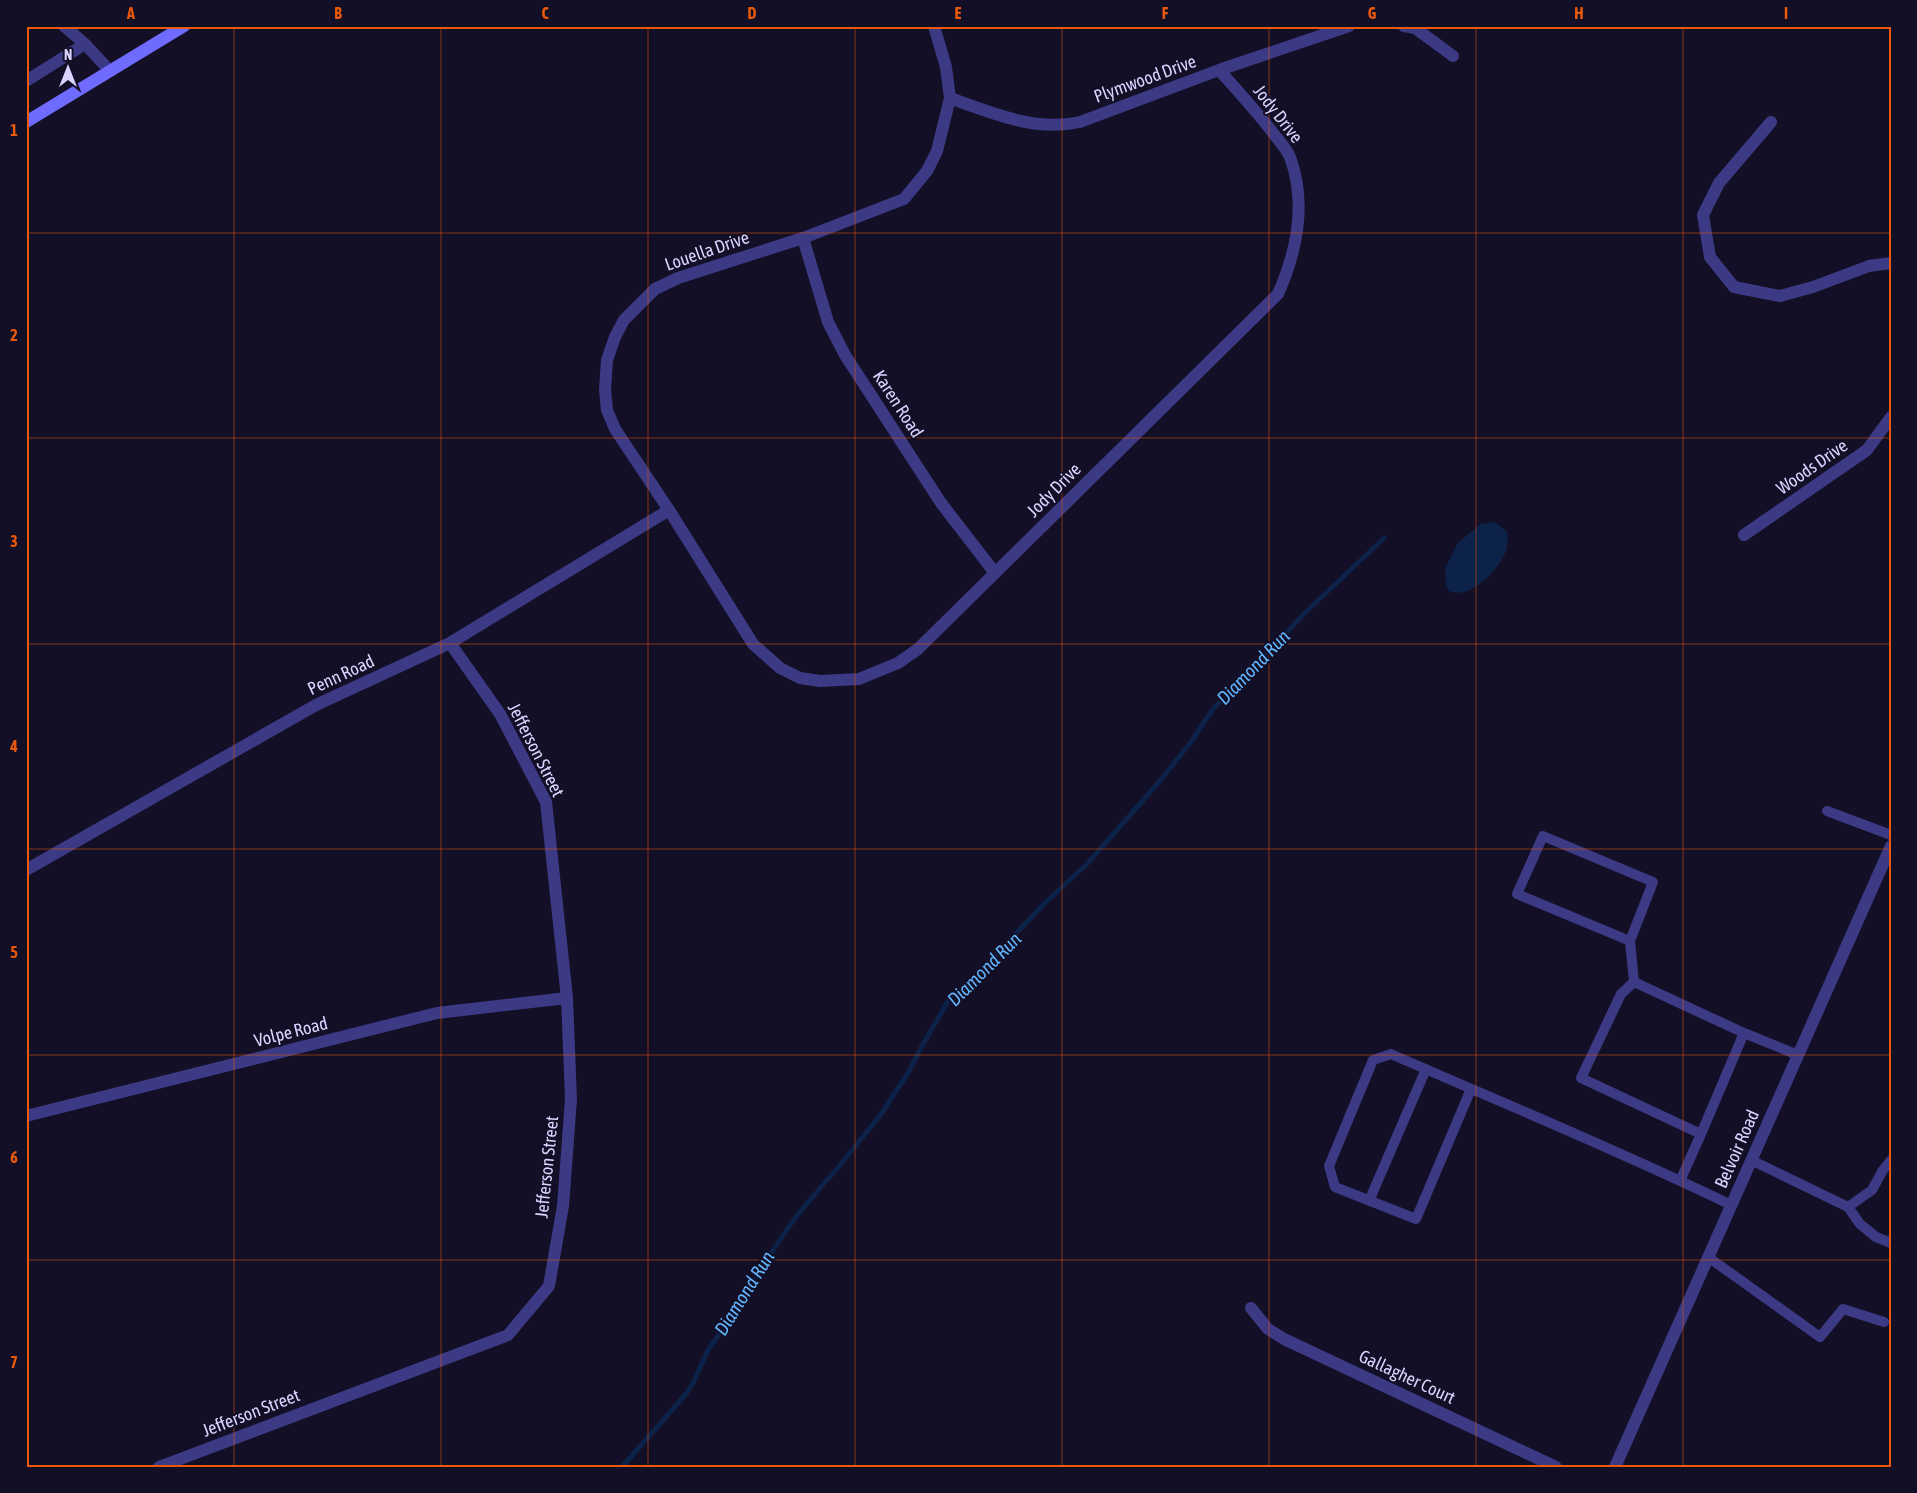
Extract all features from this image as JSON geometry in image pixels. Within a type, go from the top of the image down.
[{"type":"main road","points":[[26,122],[184,26]]},
{"type":"street","points":[[64,26],[85,44],[110,71]]},
{"type":"street","name":"Louella Drive","points":[[668,510],[615,429],[607,410],[605,390],[607,360],[615,337],[624,320],[655,289],[678,278],[803,238],[904,199],[927,171],[934,158],[946,120],[950,98],[946,67],[934,26]]},
{"type":"street","name":"Plymwood Drive","points":[[950,98],[1030,123],[1066,125],[1080,122],[1219,70],[1349,26]]},
{"type":"street","points":[[1404,26],[1415,28],[1453,56]]},
{"type":"street","points":[[26,81],[85,44]]},
{"type":"street","name":"Jody Drive","points":[[668,510],[753,644],[780,668],[800,678],[820,681],[859,680],[898,663],[918,649],[1278,294],[1289,270],[1300,212],[1290,155],[1264,120],[1219,70]]},
{"type":"street","points":[[1771,122],[1719,182],[1702,215],[1710,257],[1734,287],[1780,296],[1813,287],[1869,266],[1891,263]]},
{"type":"street","name":"Karen Road","points":[[803,238],[828,322],[845,355],[941,503],[995,573]]},
{"type":"street","name":"Woods Drive","points":[[1744,535],[1867,450],[1891,417]]},
{"type":"street","name":"Penn Road","points":[[26,870],[316,704],[450,643],[668,510]]},
{"type":"street","name":"Jefferson Street","points":[[160,1467],[508,1335],[549,1286],[563,1206],[571,1099],[568,998],[546,802],[500,714],[450,643]]},
{"type":"street","name":"Belvoir Road","points":[[1615,1467],[1891,846]]},
{"type":"street","name":"Volpe Road","points":[[26,1116],[437,1013],[568,998]]},
{"type":"street","name":"Gallagher Court","points":[[1251,1308],[1268,1329],[1284,1339],[1556,1467]]},
{"type":"lane","points":[[1827,811],[1891,835]]},
{"type":"lane","points":[[1630,941],[1517,894],[1543,836],[1653,882],[1630,941],[1634,982]]},
{"type":"lane","points":[[1634,982],[1744,1033],[1798,1055]]},
{"type":"lane","points":[[1634,982],[1620,994],[1581,1078],[1701,1134]]},
{"type":"lane","points":[[1680,1180],[1744,1033]]},
{"type":"lane","points":[[1471,1089],[1416,1219],[1335,1187],[1329,1166],[1373,1060],[1391,1054],[1680,1180],[1731,1205]]},
{"type":"lane","points":[[1369,1201],[1426,1069]]},
{"type":"lane","points":[[1751,1160],[1848,1207],[1860,1224],[1876,1237],[1891,1242]]},
{"type":"lane","points":[[1848,1207],[1872,1190],[1891,1160]]},
{"type":"lane","points":[[1708,1256],[1820,1337],[1843,1309],[1884,1322]]},
{"type":"water","points":[[1492,522],[1507,532],[1508,546],[1504,556],[1492,573],[1476,587],[1458,593],[1449,591],[1446,585],[1445,569],[1457,544],[1480,524]]},
{"type":"waterway","name":"Diamond Run","points":[[622,1467],[686,1394],[708,1350],[731,1318],[784,1234],[879,1117],[908,1073],[950,998],[968,984],[1044,904],[1088,863],[1159,782],[1191,742],[1213,709],[1306,612],[1384,538]]}]
